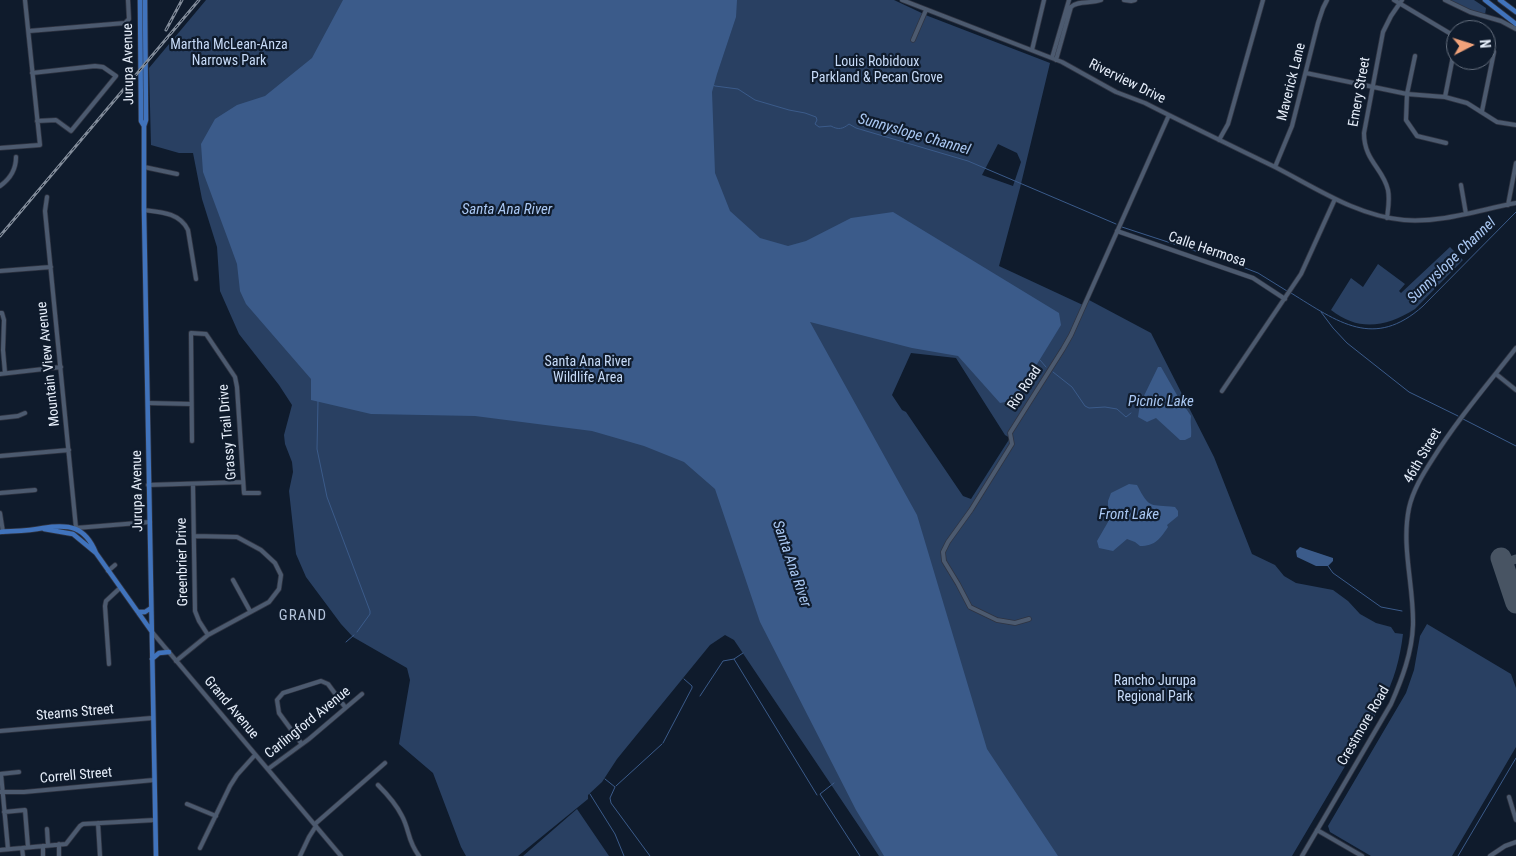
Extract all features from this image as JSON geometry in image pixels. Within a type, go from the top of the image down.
[{"type":"main road","name":"Jurupa Avenue","points":[[140,0],[141,121],[144,126]]},
{"type":"main road","name":"Jurupa Avenue","points":[[144,0],[146,120],[144,126],[144,210],[156,856]]},
{"type":"main road","points":[[1485,0],[1516,24]]},
{"type":"main road","points":[[1500,0],[1516,12]]},
{"type":"main road","points":[[1,532],[59,526],[76,528]]},
{"type":"main road","points":[[43,528],[73,534]]},
{"type":"main road","name":"Grand Avenue","points":[[76,528],[88,539],[108,571],[152,632]]},
{"type":"main road","name":"Grand Avenue","points":[[73,534],[96,553]]},
{"type":"main road","points":[[138,612],[145,612],[151,608]]},
{"type":"main road","points":[[152,659],[160,653],[169,652]]},
{"type":"street","points":[[0,148],[40,145],[25,0]]},
{"type":"street","points":[[29,31],[125,23],[129,19],[128,0]]},
{"type":"street","name":"Riverview Drive","points":[[902,0],[1054,59],[1116,92],[1145,103],[1362,211],[1387,218],[1415,220],[1466,214],[1516,203]]},
{"type":"street","points":[[1032,50],[1044,0]]},
{"type":"street","points":[[1054,59],[1069,3],[1093,3],[1101,0]]},
{"type":"street","points":[[1124,0],[1135,0]]},
{"type":"street","points":[[1219,140],[1228,124],[1263,0]]},
{"type":"street","name":"Maverick Lane","points":[[1275,167],[1288,139],[1323,8],[1327,0]]},
{"type":"street","points":[[1394,0],[1401,2],[1446,32]]},
{"type":"street","points":[[1445,0],[1470,12],[1501,21],[1516,29]]},
{"type":"street","name":"Emery Street","points":[[1387,218],[1389,198],[1387,186],[1368,155],[1364,140],[1364,127],[1383,32],[1401,2]]},
{"type":"street","points":[[913,40],[926,10]]},
{"type":"street","points":[[1415,56],[1408,94],[1406,120],[1417,136],[1446,143]]},
{"type":"street","points":[[32,73],[95,66],[103,67],[116,76],[71,131],[56,120],[37,121]]},
{"type":"street","points":[[1444,97],[1450,70]]},
{"type":"street","points":[[1482,111],[1490,70]]},
{"type":"street","points":[[1306,73],[1408,94],[1444,97],[1467,103],[1497,122],[1516,125]]},
{"type":"street","name":"Rio Road","points":[[1029,619],[1015,623],[997,620],[970,607],[944,561],[943,552],[1012,444],[1010,432],[1063,349],[1169,115]]},
{"type":"street","points":[[0,186],[15,168],[16,157]]},
{"type":"street","points":[[1508,205],[1516,163]]},
{"type":"street","points":[[144,167],[177,174]]},
{"type":"street","points":[[1461,185],[1466,214]]},
{"type":"street","name":"Mountain View Avenue","points":[[47,197],[46,211],[76,528]]},
{"type":"street","points":[[1222,391],[1291,290],[1307,263],[1335,199]]},
{"type":"street","points":[[144,210],[160,212],[185,222],[196,279]]},
{"type":"street","name":"Calle Hermosa","points":[[1119,227],[1253,278],[1286,296]]},
{"type":"street","points":[[0,271],[51,267]]},
{"type":"street","points":[[1,313],[4,320],[3,350],[5,373]]},
{"type":"street","name":"Grassy Trail Drive","points":[[191,404],[190,333],[206,334],[235,377],[244,493],[259,493]]},
{"type":"street","name":"46th Street","points":[[1411,597],[1406,549],[1409,507],[1420,478],[1459,419],[1516,348]]},
{"type":"street","points":[[0,374],[61,367]]},
{"type":"street","points":[[1496,374],[1516,390]]},
{"type":"street","points":[[148,403],[191,404],[192,441]]},
{"type":"street","points":[[0,418],[24,413]]},
{"type":"street","points":[[0,456],[69,450]]},
{"type":"street","points":[[148,485],[243,482]]},
{"type":"street","name":"Greenbrier Drive","points":[[192,485],[195,611],[208,635]]},
{"type":"street","points":[[0,493],[35,490]]},
{"type":"street","points":[[0,513],[1,532]]},
{"type":"street","points":[[73,534],[76,528],[150,522]]},
{"type":"street","points":[[176,661],[208,635],[250,610],[269,602],[279,589],[281,576],[275,563],[261,550],[237,538],[194,536]]},
{"type":"street","points":[[108,571],[115,565]]},
{"type":"street","points":[[233,580],[250,610]]},
{"type":"street","points":[[109,664],[105,606],[106,601],[120,588]]},
{"type":"street","name":"Crestmore Road","points":[[1302,856],[1391,704],[1401,682],[1412,642],[1411,597]]},
{"type":"street","name":"Grand Avenue","points":[[152,632],[341,856]]},
{"type":"street","points":[[301,743],[279,713],[277,700],[283,693],[321,682],[328,684],[345,707]]},
{"type":"street","name":"Carlingford Avenue","points":[[268,769],[362,694]]},
{"type":"street","name":"Stearns Street","points":[[0,731],[152,718]]},
{"type":"street","name":"Carlingford Avenue","points":[[200,848],[237,775],[255,755]]},
{"type":"street","points":[[300,856],[315,825],[385,763]]},
{"type":"street","points":[[8,849],[0,774],[19,772]]},
{"type":"street","name":"Correll Street","points":[[1,792],[24,792],[154,780]]},
{"type":"street","points":[[378,785],[403,817],[410,845],[419,856]]},
{"type":"street","points":[[1508,797],[1516,820]]},
{"type":"street","points":[[187,804],[216,816]]},
{"type":"street","points":[[4,812],[25,810],[28,847]]},
{"type":"street","points":[[3,856],[1,850],[68,842],[80,826],[98,823],[155,820]]},
{"type":"street","points":[[98,823],[100,856]]},
{"type":"street","points":[[47,829],[48,845]]},
{"type":"street","points":[[1317,830],[1362,856]]},
{"type":"street","points":[[1490,856],[1505,846],[1516,842]]},
{"type":"street","points":[[59,844],[59,856]]},
{"type":"street","points":[[42,846],[43,856]]},
{"type":"street","points":[[22,848],[23,856]]},
{"type":"green space","name":"Santa Ana River Wildlife Area","points":[[206,0],[894,0],[928,16],[1050,63],[999,266],[1085,306],[1089,300],[1151,333],[1214,457],[1252,554],[1275,565],[1284,576],[1296,583],[1333,590],[1348,601],[1360,614],[1376,623],[1391,627],[1395,633],[1403,634],[1396,669],[1383,702],[1292,856],[879,856],[734,640],[725,635],[710,645],[617,759],[602,782],[588,795],[588,799],[518,856],[466,856],[433,773],[399,744],[410,680],[407,668],[353,637],[306,577],[296,554],[289,491],[293,472],[292,462],[285,444],[284,435],[292,405],[279,385],[239,334],[220,291],[217,247],[202,199],[193,153],[179,153],[151,145],[149,68]],"holes":[[[998,144],[1017,153],[1021,162],[1013,186],[982,175]],[[911,353],[956,358],[1005,435],[1010,438],[971,499],[963,496],[906,412],[902,410],[892,395]]]},
{"type":"green space","points":[[1448,0],[1474,0],[1486,8],[1485,15],[1471,11]]},
{"type":"green space","points":[[1450,247],[1463,260],[1415,309],[1404,315],[1383,323],[1362,324],[1352,322],[1331,310],[1351,278],[1363,287],[1378,264],[1405,284],[1399,291],[1401,293]]},
{"type":"green space","points":[[1427,624],[1511,674],[1516,688],[1516,747],[1452,856],[1371,856],[1330,832],[1328,826],[1406,693],[1414,670],[1420,636]]},
{"type":"green space","points":[[577,809],[609,856],[523,856]]},
{"type":"water","name":"Santa Ana River","points":[[343,0],[737,0],[736,17],[712,92],[715,173],[730,211],[760,238],[788,246],[806,241],[851,218],[893,212],[1059,313],[1061,325],[1015,400],[1000,403],[958,356],[912,348],[810,322],[917,515],[987,749],[1058,856],[884,856],[856,810],[760,622],[715,489],[684,462],[644,446],[592,431],[475,416],[371,414],[311,400],[311,379],[246,304],[240,291],[237,264],[203,172],[201,144],[215,119],[237,105],[265,96],[312,58]]},
{"type":"water","name":"Picnic Lake","points":[[1158,367],[1161,367],[1191,416],[1191,437],[1185,440],[1180,440],[1156,418],[1147,422],[1138,417],[1140,404]]},
{"type":"water","name":"Front Lake","points":[[1129,484],[1137,485],[1145,499],[1152,504],[1175,507],[1178,511],[1178,516],[1167,525],[1168,527],[1160,538],[1150,545],[1140,546],[1127,539],[1113,551],[1099,548],[1097,541],[1108,522],[1108,501],[1111,493]]},
{"type":"water","points":[[1300,547],[1333,558],[1333,561],[1328,566],[1316,566],[1297,557],[1296,551]]},
{"type":"waterway","name":"Sunnyslope Channel","points":[[713,85],[738,89],[755,100],[816,117],[815,124],[819,127],[831,126],[840,128],[849,124],[856,128],[968,161],[1116,224]]},
{"type":"waterway","name":"Sunnyslope Channel","points":[[1291,293],[1340,321],[1356,327],[1372,329],[1388,327],[1405,319],[1423,306],[1516,212]]},
{"type":"waterway","name":"Sunnyslope Channel","points":[[1122,227],[1258,273],[1287,291]]},
{"type":"waterway","points":[[1321,312],[1347,343],[1409,392],[1458,416]]},
{"type":"waterway","points":[[1040,360],[1046,367]]},
{"type":"waterway","points":[[1053,372],[1072,387],[1085,406],[1089,408],[1105,407],[1117,409],[1126,417],[1131,413]]},
{"type":"waterway","points":[[318,401],[317,449],[327,497],[370,611],[370,614],[357,632]]},
{"type":"waterway","points":[[1463,419],[1516,446]]},
{"type":"waterway","points":[[1328,566],[1333,573],[1381,607],[1402,611]]},
{"type":"waterway","points":[[346,642],[354,635]]},
{"type":"waterway","points":[[743,653],[734,659],[817,795]]},
{"type":"waterway","points":[[700,696],[723,661],[734,659]]},
{"type":"waterway","points":[[663,743],[692,688],[684,679]]},
{"type":"waterway","points":[[616,786],[662,744]]},
{"type":"waterway","points":[[1458,856],[1516,758]]},
{"type":"waterway","points":[[605,779],[615,787],[610,798],[611,803],[650,856]]},
{"type":"waterway","points":[[834,783],[820,794],[860,856]]},
{"type":"waterway","points":[[590,794],[615,834],[624,856]]},
{"type":"taxiway","points":[[1503,564],[1516,559]]},
{"type":"runway","points":[[1501,558],[1516,603]]},
{"type":"railway","points":[[166,30],[182,0]]},
{"type":"railway","points":[[0,236],[199,0]]},
{"type":"district","name":"GRAND","points":[[303,616]]},
{"type":"park label","name":"Martha McLean-Anza Narrows Park","points":[[229,54]]},
{"type":"park label","name":"Louis Robidoux Parkland & Pecan Grove","points":[[877,70]]},
{"type":"park label","name":"Rancho Jurupa Regional Park","points":[[1155,690]]}]
